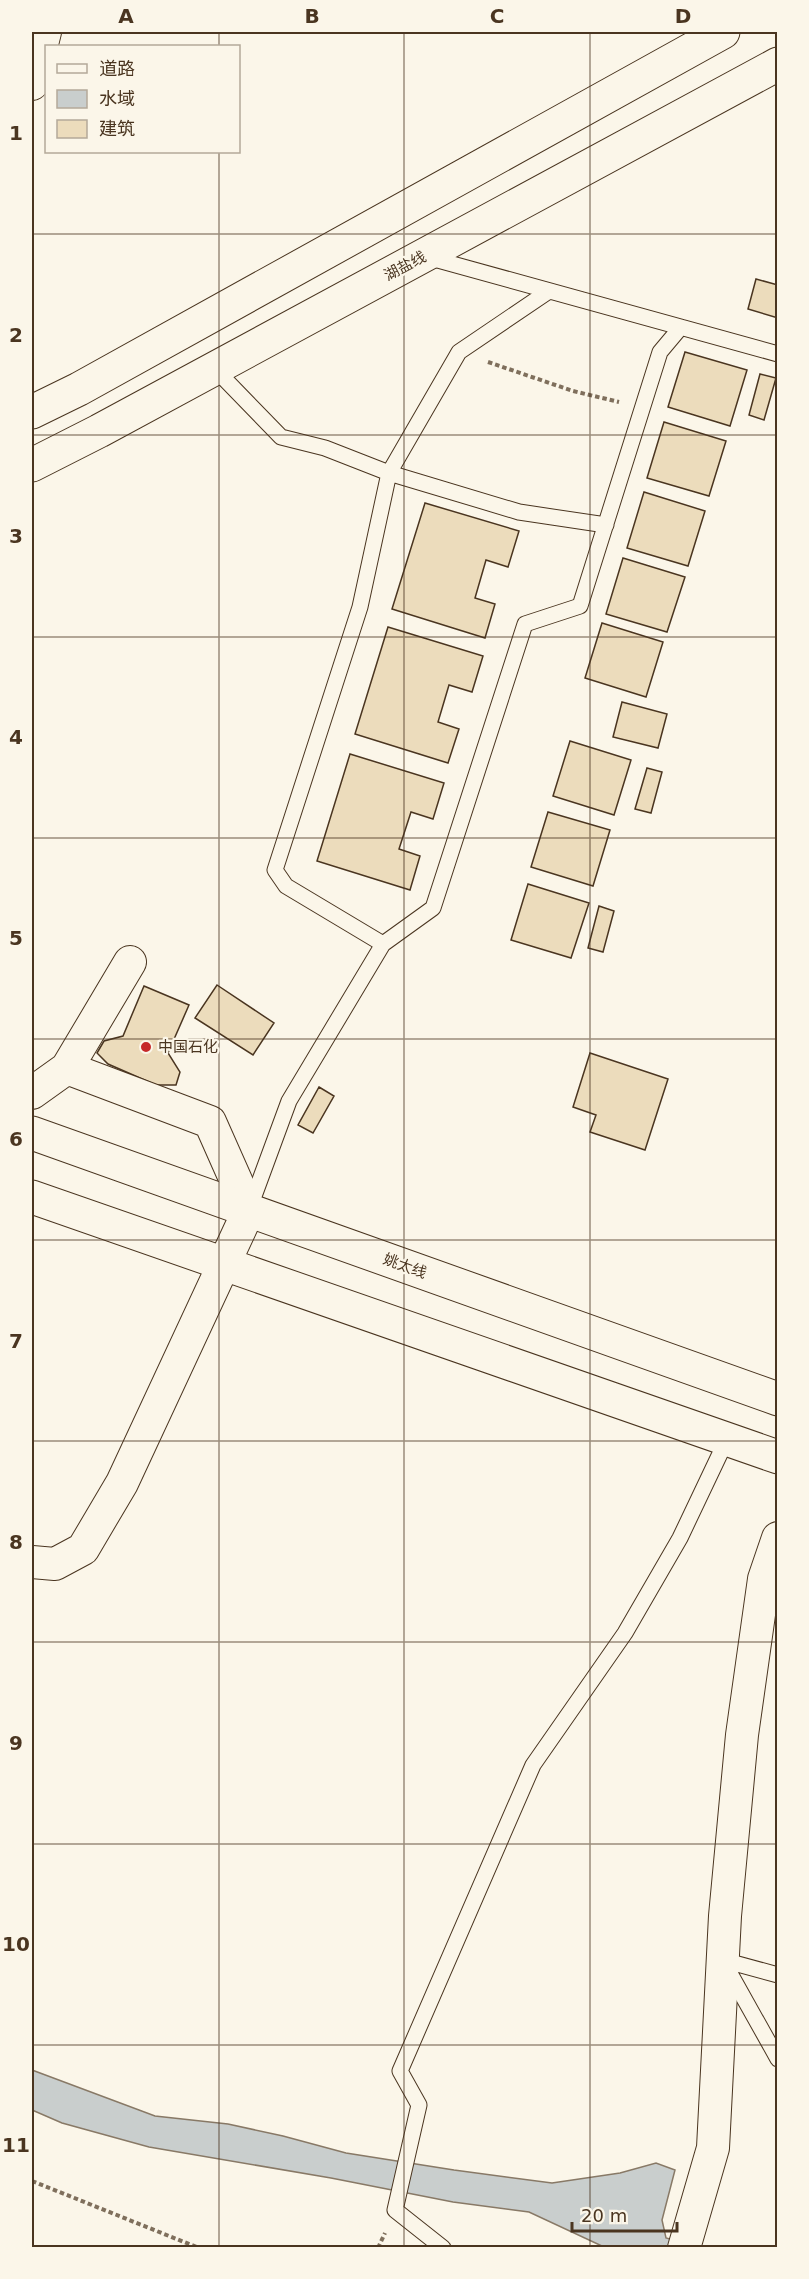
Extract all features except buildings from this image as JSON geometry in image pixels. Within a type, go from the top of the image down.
[{"type":"main road","points":[[32,412],[723,32]]},
{"type":"main road","name":"湖盐线","points":[[32,465],[99,431],[777,64]]},
{"type":"main road","name":"姚太线","points":[[32,1133],[777,1400]]},
{"type":"main road","points":[[32,1197],[777,1457]]},
{"type":"street","points":[[32,84],[45,32]]},
{"type":"street","points":[[32,1093],[67,1068],[130,962]]},
{"type":"street","points":[[32,1562],[55,1564],[83,1549],[123,1483],[249,1210],[210,1122],[67,1068]]},
{"type":"street","points":[[688,2238],[713,2148],[724,1916],[742,1735],[764,1579],[777,1538]]},
{"type":"lane","points":[[423,256],[777,354]]},
{"type":"lane","points":[[383,944],[286,886],[275,870],[360,607],[389,473],[459,352],[549,291]]},
{"type":"lane","points":[[249,1210],[289,1101],[383,944],[433,908],[525,624],[580,606],[660,352],[681,327]]},
{"type":"lane","points":[[214,368],[281,437],[325,448],[389,473],[519,512],[606,525]]},
{"type":"lane","points":[[443,2247],[395,2210],[419,2105],[400,2071],[533,1765],[625,1633],[674,1548],[727,1439]]},
{"type":"lane","points":[[723,1960],[777,1975]]},
{"type":"lane","points":[[723,1960],[777,2059]]},
{"type":"path","points":[[459,352],[573,391],[643,407]]},
{"type":"path","points":[[32,2181],[199,2247]]},
{"type":"water","points":[[32,2070],[155,2116],[228,2124],[346,2153],[454,2170],[552,2183],[620,2173],[656,2163],[675,2170],[662,2220],[666,2238],[699,2247],[604,2247],[529,2212],[453,2202],[331,2178],[149,2147],[62,2123],[32,2110]]},
{"type":"place","name":"中国石化","points":[[146,1047]]}]
